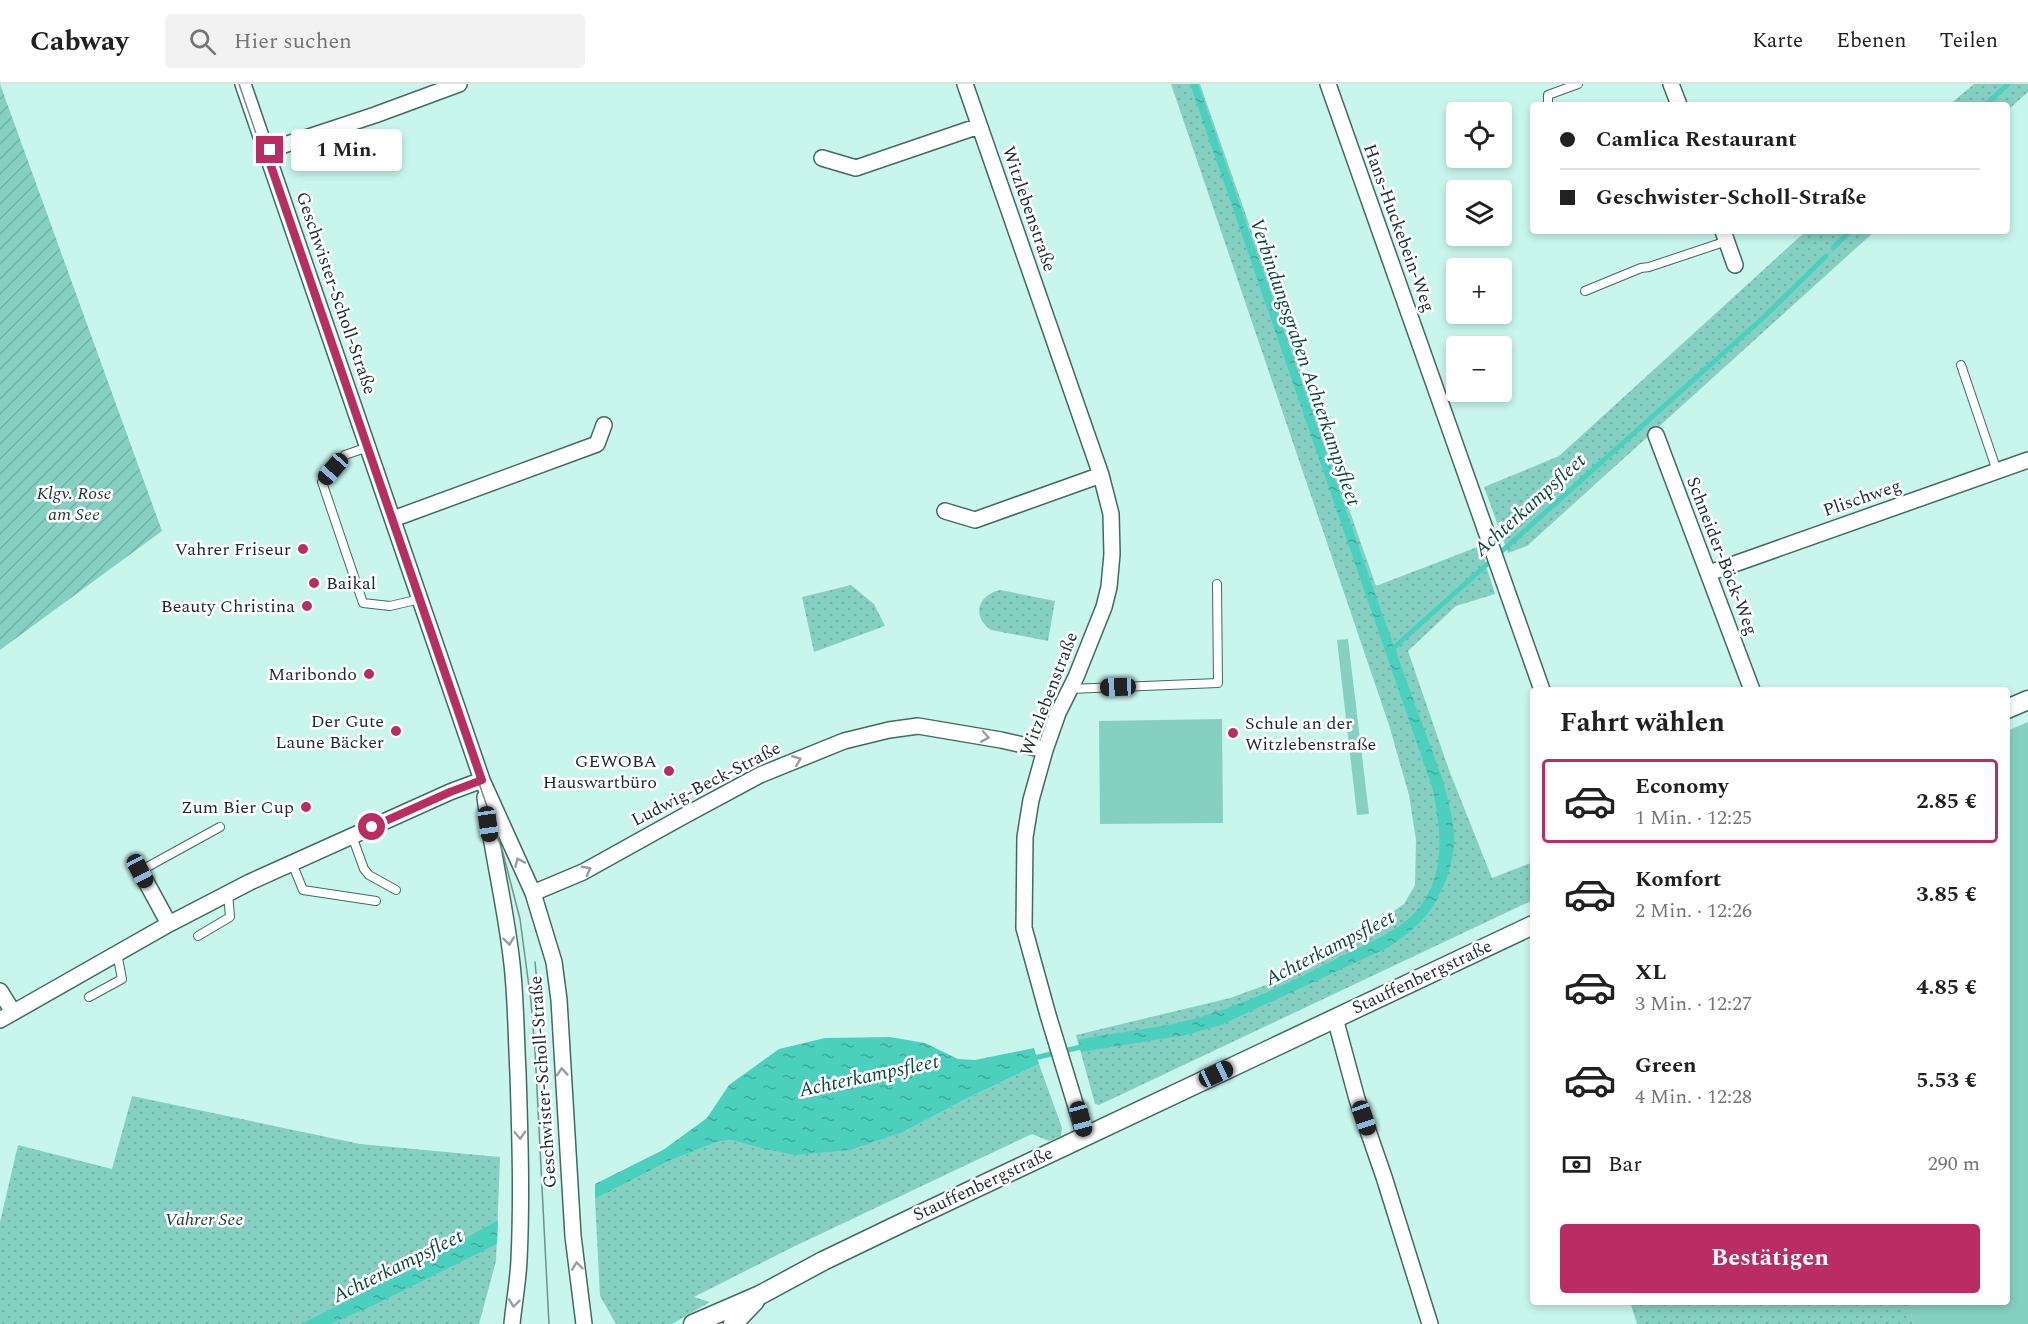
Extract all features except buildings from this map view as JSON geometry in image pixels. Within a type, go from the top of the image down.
[{"type":"street","name":"Geschwister-Scholl-Straße","points":[[243,84],[482,780],[533,893],[554,962],[573,1236],[584,1324]]},
{"type":"street","points":[[266,151],[459,84]]},
{"type":"street","name":"Witzlebenstraße","points":[[965,84],[1101,475],[1111,514],[1112,554],[1109,587],[1104,607],[1058,713],[1045,750],[1025,837],[1024,928],[1085,1136]]},
{"type":"street","name":"Hans-Huckebein-Weg","points":[[1328,84],[1541,687]]},
{"type":"street","points":[[1671,84],[1677,102]]},
{"type":"street","points":[[822,159],[856,168],[980,126]]},
{"type":"street","points":[[1725,236],[1735,265]]},
{"type":"street","points":[[393,519],[597,444],[604,425]]},
{"type":"street","name":"Schneider-Böck-Weg","points":[[1656,435],[1751,687]]},
{"type":"street","name":"Plischweg","points":[[1709,573],[2028,460]]},
{"type":"street","points":[[945,512],[975,520],[1101,475]]},
{"type":"street","points":[[2010,708],[2028,700]]},
{"type":"street","name":"Ludwig-Beck-Straße","points":[[533,893],[583,872],[760,775],[844,741],[889,730],[918,726],[1045,750]]},
{"type":"street","name":"Geschwister-Scholl-Straße","points":[[482,780],[492,848],[504,906],[515,1003],[520,1202],[519,1263],[512,1324]]},
{"type":"street","points":[[0,991],[6,1016],[228,893],[351,836],[482,780]]},
{"type":"street","points":[[139,868],[169,924]]},
{"type":"street","name":"Stauffenbergstraße","points":[[693,1324],[760,1295],[823,1261],[1530,926]]},
{"type":"street","points":[[1335,1018],[1357,1099],[1430,1324]]},
{"type":"street","name":"Stauffenbergstraße","points":[[733,1324],[760,1295]]},
{"type":"lane","points":[[1548,102],[1548,95],[1578,84]]},
{"type":"lane","points":[[1585,291],[1725,236]]},
{"type":"lane","points":[[1961,365],[1997,471]]},
{"type":"lane","points":[[368,447],[345,455],[322,482],[363,603],[390,606],[420,599]]},
{"type":"lane","points":[[1070,689],[1218,683],[1217,584]]},
{"type":"lane","points":[[139,868],[220,827]]},
{"type":"lane","points":[[351,836],[364,869],[369,875],[396,890]]},
{"type":"lane","points":[[292,863],[303,890],[376,902]]},
{"type":"lane","points":[[198,936],[230,917],[228,893]]},
{"type":"lane","points":[[88,996],[122,979],[117,953]]},
{"type":"green space","name":"Klgv. Rose am See","points":[[0,84],[162,531],[0,650]]},
{"type":"green space","points":[[1171,84],[1200,84],[1376,586],[1480,546],[1495,594],[1456,606],[1408,651],[1449,770],[1492,878],[1530,863],[1530,901],[1099,1105],[1095,1104],[1076,1035],[1230,998],[1307,970],[1404,904],[1415,885],[1416,840],[1409,795],[1389,725]]},
{"type":"green space","points":[[1974,84],[2028,84],[2028,92],[2010,108],[2010,102],[1953,102]]},
{"type":"green space","points":[[1803,234],[1872,234],[1527,546],[1508,553],[1484,487],[1559,456]]},
{"type":"green space","points":[[851,585],[874,604],[885,626],[814,652],[802,597]]},
{"type":"green space","points":[[1000,590],[1055,601],[1048,641],[991,630],[985,624],[979,613],[982,601]]},
{"type":"green space","points":[[1348,639],[1369,814],[1357,815],[1337,640]]},
{"type":"green space","points":[[1222,719],[1223,823],[1100,824],[1099,721]]},
{"type":"green space","points":[[2028,722],[2028,1324],[1913,1324],[1910,1305],[2010,1305],[2010,730]]},
{"type":"green space","points":[[1039,1064],[1062,1128],[1061,1136],[1049,1141],[1032,1134],[793,1247],[694,1297],[710,1302],[672,1324],[616,1324],[600,1296],[595,1199],[669,1161],[717,1142],[731,1140],[760,1148],[903,1132]]},
{"type":"green space","name":"Vahrer See","points":[[132,1096],[360,1144],[500,1157],[496,1261],[479,1324],[0,1324],[0,1222],[18,1145],[112,1169]]},
{"type":"green space","points":[[1631,1305],[1910,1305],[1913,1324],[1637,1324]]},
{"type":"water","points":[[1190,84],[1198,84],[1379,605],[1442,778],[1453,825],[1453,854],[1447,878],[1431,909],[1416,926],[1389,947],[1221,1025],[1186,1035],[1081,1052],[1078,1040],[1177,1023],[1221,1010],[1284,984],[1379,938],[1409,919],[1424,901],[1436,874],[1438,860],[1438,818],[1433,790]]},
{"type":"water","points":[[890,1037],[925,1043],[958,1059],[975,1060],[1034,1048],[1039,1064],[903,1132],[850,1150],[795,1155],[731,1140],[717,1142],[669,1161],[595,1199],[595,1184],[663,1150],[707,1118],[729,1085],[779,1049],[825,1038]]},
{"type":"water","points":[[498,1220],[497,1244],[374,1305],[330,1324],[301,1324],[401,1274]]},
{"type":"waterway","name":"Achterkampsfleet","points":[[1988,102],[2008,84]]},
{"type":"waterway","name":"Achterkampsfleet","points":[[1833,248],[1847,234]]},
{"type":"waterway","name":"Achterkampsfleet","points":[[1390,651],[1765,316],[1826,256]]},
{"type":"waterway","name":"Achterkampsfleet","points":[[1030,1059],[1085,1046]]},
{"type":"tram line","points":[[239,84],[503,853],[520,919],[535,1050],[549,1324]]},
{"type":"tram line","points":[[535,962],[543,1045]]},
{"type":"place","name":"Vahrer Friseur","points":[[303,549]]},
{"type":"place","name":"Baikal","points":[[314,583]]},
{"type":"place","name":"Beauty Christina","points":[[307,606]]},
{"type":"place","name":"Maribondo","points":[[369,674]]},
{"type":"place","name":"Der Gute Laune Bäcker","points":[[396,731]]},
{"type":"place","name":"Schule an der Witzlebenstraße","points":[[1233,733]]},
{"type":"place","name":"GEWOBA Hauswartbüro","points":[[669,771]]},
{"type":"place","name":"Zum Bier Cup","points":[[306,807]]},
{"type":"route","points":[[270,150],[266,151],[482,780],[372,827]]},
{"type":"water label","name":"Verbindungsgraben Achterkampsfleet","points":[[1305,362]]}]
